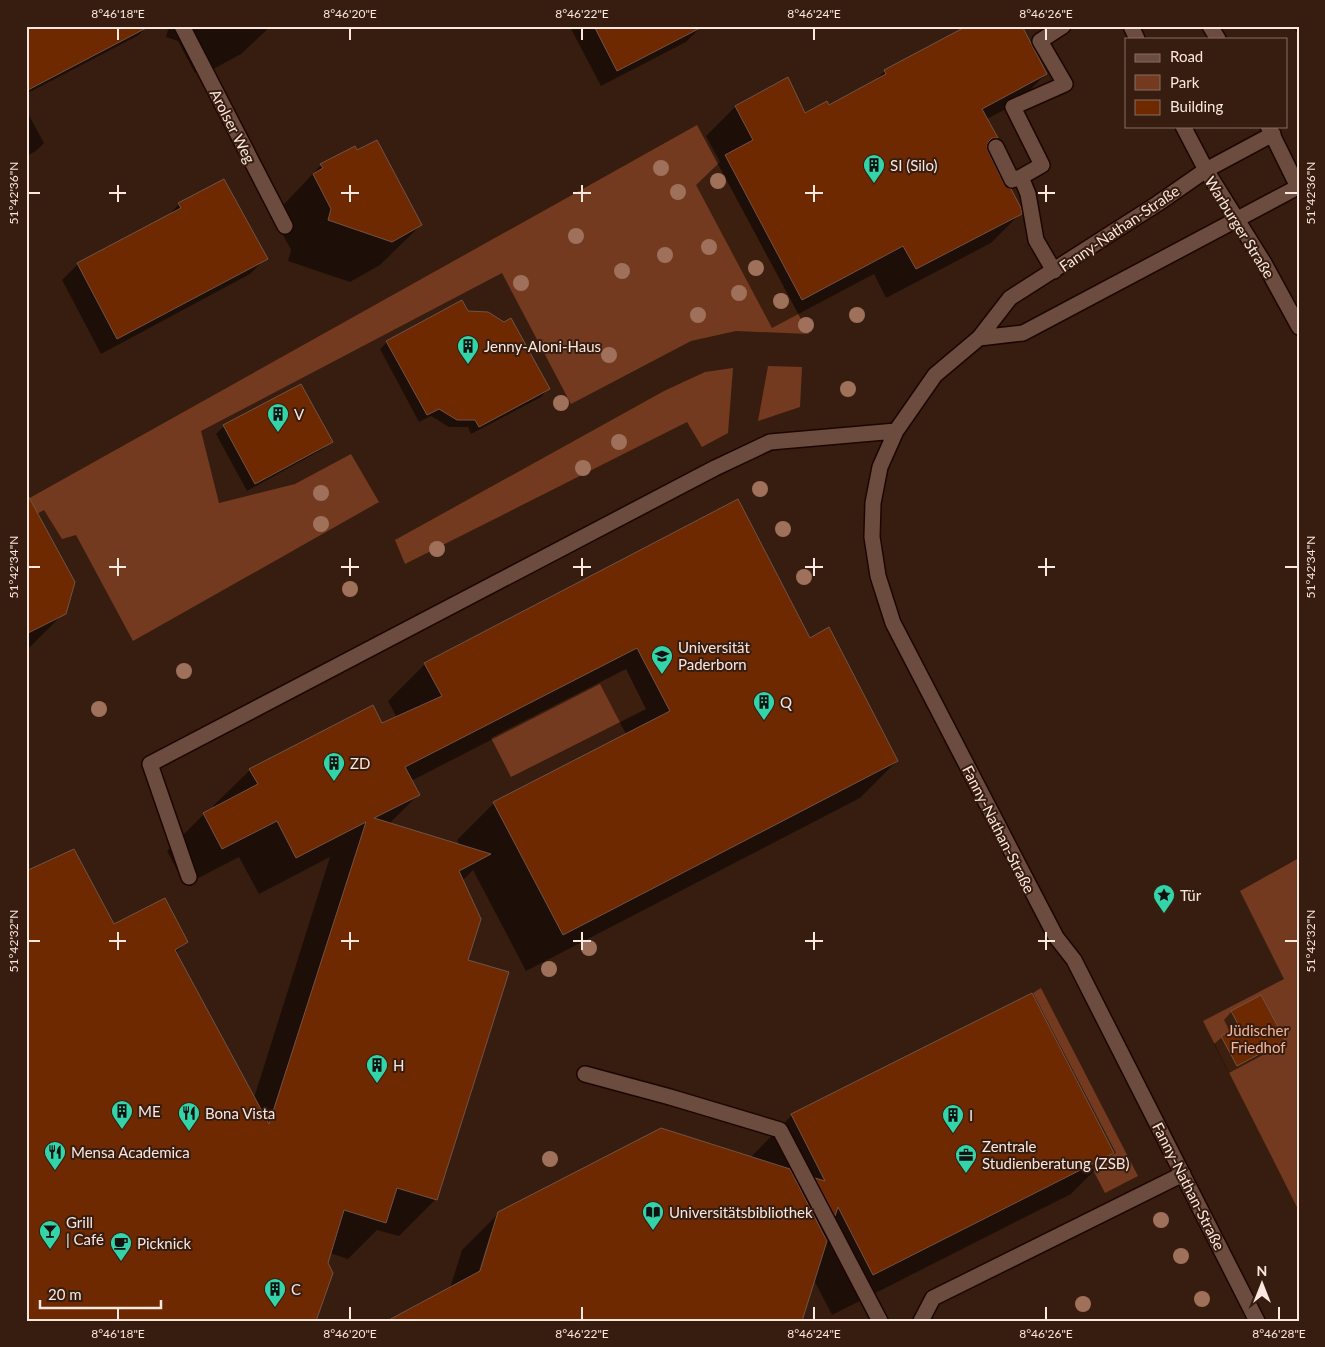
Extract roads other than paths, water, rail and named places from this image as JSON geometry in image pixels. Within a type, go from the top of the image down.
[{"type":"main road","name":"Arolser Weg","points":[[182,26],[285,226]]},
{"type":"main road","points":[[996,147],[1012,180],[1042,165],[1013,106],[1065,84],[1040,41],[1063,26]]},
{"type":"main road","points":[[1130,26],[1136,38]]},
{"type":"main road","points":[[1210,26],[1217,38]]},
{"type":"main road","name":"Warburger Straße","points":[[1184,128],[1206,170],[1264,263],[1299,327]]},
{"type":"main road","points":[[979,338],[1023,333],[1298,188],[1271,130]]},
{"type":"main road","name":"Fanny-Nathan-Straße","points":[[1257,1321],[1074,960],[1056,937],[893,623],[878,576],[872,537],[873,503],[880,467],[896,432],[935,375],[979,338],[1010,298],[1206,170],[1271,130]]},
{"type":"main road","points":[[1021,177],[1028,194],[1036,240],[1054,271]]},
{"type":"main road","points":[[189,877],[150,764],[715,468],[770,442],[896,432]]},
{"type":"main road","points":[[585,1074],[780,1130],[880,1321]]},
{"type":"main road","points":[[921,1321],[933,1298],[1183,1174]]},
{"type":"place","name":"SI (Silo)","points":[[874,184]]},
{"type":"place","name":"Jenny-Aloni-Haus","points":[[468,365]]},
{"type":"place","name":"V","points":[[278,433]]},
{"type":"place","name":"Universität Paderborn","points":[[662,675]]},
{"type":"place","name":"Q","points":[[764,721]]},
{"type":"place","name":"ZD","points":[[334,782]]},
{"type":"place","name":"Tür","points":[[1164,914]]},
{"type":"place","name":"H","points":[[377,1084]]},
{"type":"place","name":"ME","points":[[122,1130]]},
{"type":"place","name":"Bona Vista","points":[[189,1132]]},
{"type":"place","name":"I","points":[[953,1134]]},
{"type":"place","name":"Mensa Academica","points":[[55,1171]]},
{"type":"place","name":"Zentrale Studienberatung (ZSB)","points":[[966,1174]]},
{"type":"place","name":"Universitätsbibliothek","points":[[653,1231]]},
{"type":"place","name":"Grill | Café","points":[[50,1250]]},
{"type":"place","name":"Picknick","points":[[121,1262]]},
{"type":"place","name":"C","points":[[275,1308]]},
{"type":"park label","name":"Jüdischer Friedhof","points":[[1258,1038]]}]
